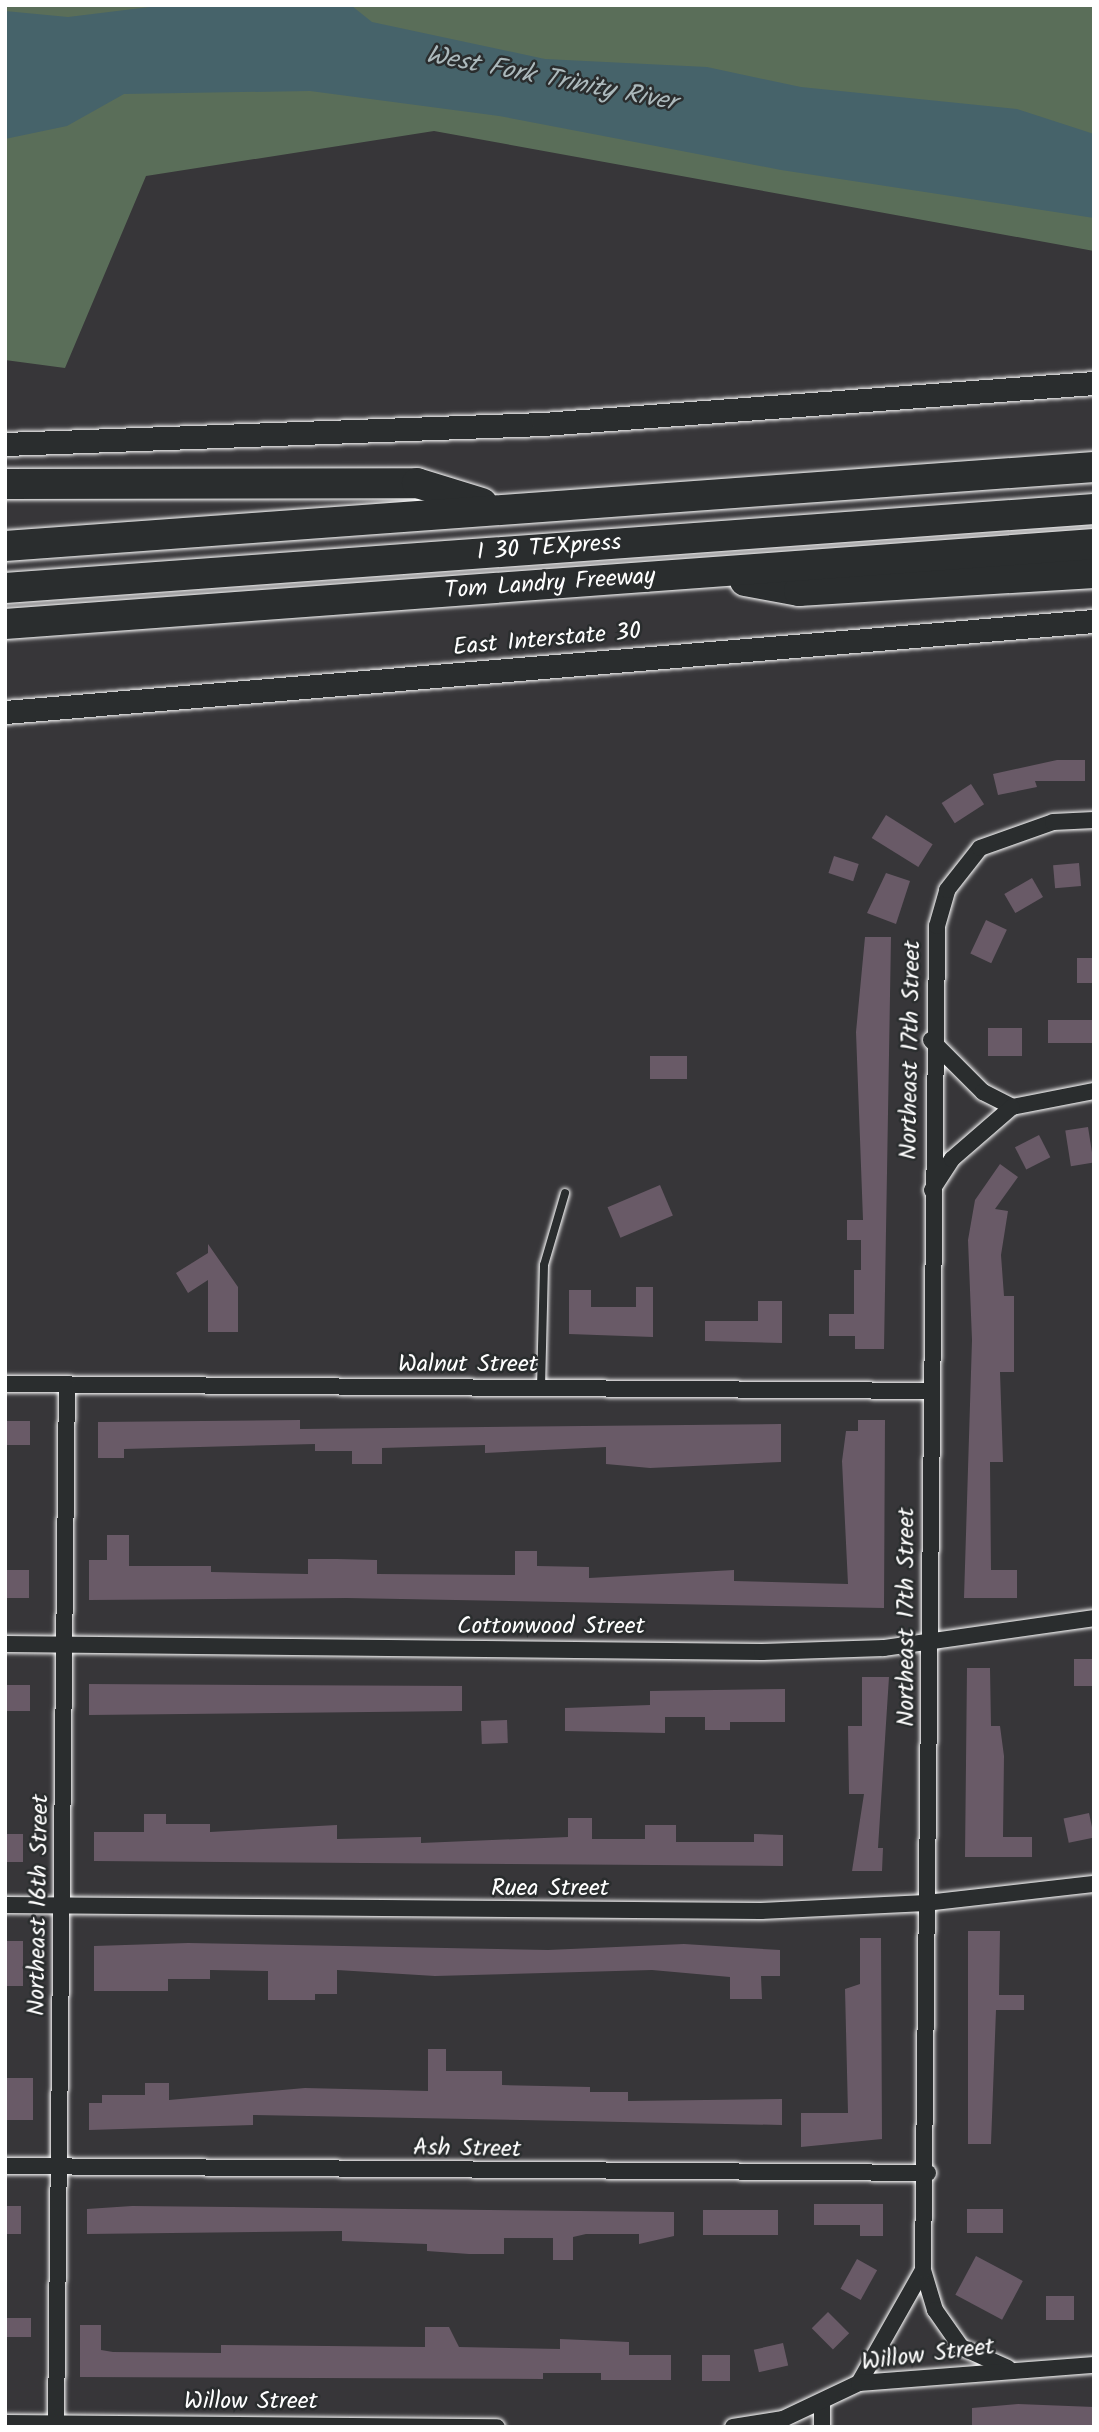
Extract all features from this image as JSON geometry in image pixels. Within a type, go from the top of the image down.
[{"type":"highway","points":[[5,546],[499,508],[1094,467]]},
{"type":"highway","points":[[5,484],[417,484],[499,508]]},
{"type":"highway","name":"I 30 TEXpress","points":[[5,588],[1094,509]]},
{"type":"highway","name":"Tom Landry Freeway","points":[[5,624],[1094,544]]},
{"type":"highway","points":[[703,573],[799,591],[1094,573]]},
{"type":"main road","points":[[5,444],[542,424],[1094,383]]},
{"type":"main road","name":"East Interstate 30","points":[[5,712],[1094,621]]},
{"type":"street","name":"Northeast 17th Street","points":[[859,2383],[923,2270],[928,2173],[926,1903],[931,1643],[931,1040],[937,926],[947,890],[980,848],[1053,822],[1094,820]]},
{"type":"street","points":[[931,1040],[983,1092],[1012,1107]]},
{"type":"street","points":[[931,1191],[952,1159],[1012,1107],[1094,1091]]},
{"type":"street","name":"Walnut Street","points":[[5,1384],[930,1391]]},
{"type":"street","name":"Northeast 16th Street","points":[[56,2425],[67,1384]]},
{"type":"street","name":"Cottonwood Street","points":[[5,1644],[762,1651],[931,1643],[1094,1618]]},
{"type":"street","name":"Ruea Street","points":[[5,1906],[480,1912],[926,1903],[1094,1884]]},
{"type":"street","name":"Ash Street","points":[[5,2166],[928,2173]]},
{"type":"street","points":[[923,2270],[935,2310],[961,2347],[1010,2368]]},
{"type":"street","name":"Willow Street","points":[[733,2427],[822,2405],[859,2383],[1010,2368],[1094,2365]]},
{"type":"street","points":[[822,2405],[822,2427]]},
{"type":"street","name":"Willow Street","points":[[5,2423],[497,2427]]},
{"type":"lane","points":[[541,1388],[544,1265],[565,1194]]},
{"type":"green space","points":[[5,5],[1094,5],[1094,251],[434,131],[146,176],[65,368],[5,360]]},
{"type":"water","name":"West Fork Trinity River","points":[[166,5],[352,6],[372,22],[545,59],[707,67],[801,87],[1017,109],[1094,134],[1094,218],[781,170],[499,116],[310,91],[124,94],[67,126],[5,139],[5,11],[68,17]]},
{"type":"building","points":[[1057,760],[1085,760],[1085,781],[1035,781],[1037,787],[998,795],[993,774]]},
{"type":"building","points":[[971,784],[984,804],[955,823],[942,803]]},
{"type":"building","points":[[886,815],[933,844],[918,867],[872,838]]},
{"type":"building","points":[[834,856],[859,864],[853,881],[828,873]]},
{"type":"building","points":[[1079,863],[1081,886],[1055,888],[1053,865]]},
{"type":"building","points":[[886,873],[910,881],[896,924],[867,913]]},
{"type":"building","points":[[1032,878],[1043,897],[1015,913],[1004,894]]},
{"type":"building","points":[[986,920],[1007,930],[991,963],[970,954]]},
{"type":"building","points":[[865,937],[891,937],[884,1349],[855,1349],[855,1336],[829,1336],[829,1314],[854,1314],[854,1270],[861,1270],[861,1240],[847,1240],[847,1220],[863,1220],[856,1032]]},
{"type":"building","points":[[1077,958],[1094,958],[1094,983],[1077,983]]},
{"type":"building","points":[[1048,1020],[1094,1020],[1094,1043],[1048,1043]]},
{"type":"building","points":[[988,1028],[1022,1028],[1022,1056],[988,1056]]},
{"type":"building","points":[[650,1056],[687,1056],[687,1079],[650,1079]]},
{"type":"building","points":[[1088,1127],[1094,1163],[1071,1166],[1065,1131]]},
{"type":"building","points":[[1039,1135],[1050,1157],[1026,1170],[1015,1147]]},
{"type":"building","points":[[1000,1164],[1018,1177],[995,1209],[1008,1211],[1001,1255],[1004,1296],[1014,1296],[1014,1372],[1000,1372],[1003,1462],[990,1462],[991,1570],[1017,1570],[1017,1598],[964,1598],[972,1340],[968,1240],[975,1200]]},
{"type":"building","points":[[660,1185],[673,1215],[620,1238],[608,1207]]},
{"type":"building","points":[[208,1244],[238,1287],[238,1332],[208,1332],[208,1280],[188,1293],[176,1273],[208,1253]]},
{"type":"building","points":[[636,1287],[653,1287],[653,1337],[569,1334],[569,1290],[591,1290],[591,1307],[636,1307]]},
{"type":"building","points":[[758,1301],[782,1301],[782,1343],[705,1341],[705,1321],[758,1321]]},
{"type":"building","points":[[300,1420],[300,1429],[781,1424],[781,1462],[650,1468],[606,1464],[606,1447],[485,1453],[485,1445],[382,1448],[382,1464],[352,1464],[352,1451],[315,1451],[315,1444],[124,1449],[124,1458],[98,1458],[98,1422]]},
{"type":"building","points":[[858,1420],[885,1420],[884,1608],[347,1598],[89,1600],[89,1560],[107,1560],[107,1535],[129,1535],[129,1566],[211,1566],[211,1572],[308,1574],[308,1559],[337,1559],[377,1560],[377,1574],[515,1575],[515,1551],[537,1551],[537,1566],[589,1567],[589,1578],[734,1570],[734,1581],[848,1584],[842,1461],[846,1431],[858,1431]]},
{"type":"building","points":[[5,1421],[30,1421],[30,1445],[5,1445]]},
{"type":"building","points":[[5,1570],[29,1570],[29,1598],[5,1598]]},
{"type":"building","points":[[1074,1659],[1094,1659],[1094,1686],[1074,1686]]},
{"type":"building","points":[[967,1668],[990,1668],[991,1726],[1000,1726],[1004,1756],[1003,1837],[1032,1837],[1032,1857],[965,1857]]},
{"type":"building","points":[[862,1677],[889,1677],[878,1848],[883,1848],[882,1871],[852,1871],[864,1794],[849,1794],[848,1726],[862,1726]]},
{"type":"building","points":[[89,1684],[462,1686],[462,1711],[89,1715]]},
{"type":"building","points":[[5,1685],[30,1685],[30,1711],[5,1711]]},
{"type":"building","points":[[785,1689],[785,1722],[730,1722],[730,1730],[705,1730],[705,1717],[665,1717],[665,1733],[565,1731],[565,1708],[650,1705],[650,1691]]},
{"type":"building","points":[[507,1720],[508,1743],[482,1744],[481,1721]]},
{"type":"building","points":[[1089,1813],[1094,1837],[1069,1843],[1064,1818]]},
{"type":"building","points":[[144,1814],[166,1814],[166,1824],[210,1824],[210,1832],[337,1825],[337,1839],[421,1837],[421,1843],[568,1837],[568,1818],[592,1818],[592,1839],[645,1839],[645,1825],[676,1825],[676,1842],[754,1842],[754,1834],[783,1835],[783,1866],[94,1861],[94,1832],[144,1832]]},
{"type":"building","points":[[5,1834],[23,1834],[23,1862],[5,1862]]},
{"type":"building","points":[[968,1931],[1000,1931],[999,1995],[1024,1995],[1024,2010],[996,2010],[991,2144],[968,2144]]},
{"type":"building","points":[[860,1938],[881,1938],[882,2139],[801,2147],[801,2113],[848,2113],[845,1989],[860,1984]]},
{"type":"building","points":[[5,1941],[23,1941],[23,1986],[5,1986]]},
{"type":"building","points":[[188,1943],[548,1950],[684,1944],[780,1950],[780,1976],[761,1976],[762,1999],[730,1999],[730,1977],[652,1970],[435,1976],[337,1970],[337,1994],[315,1994],[315,2000],[268,2000],[268,1971],[210,1970],[210,1979],[168,1979],[168,1991],[94,1991],[94,1946]]},
{"type":"building","points":[[428,2049],[446,2049],[446,2071],[502,2071],[502,2085],[590,2087],[590,2092],[628,2092],[628,2101],[782,2099],[782,2125],[253,2115],[253,2125],[89,2130],[89,2103],[102,2103],[102,2095],[145,2095],[145,2083],[169,2083],[169,2100],[305,2088],[428,2091]]},
{"type":"building","points":[[5,2078],[33,2078],[33,2120],[5,2120]]},
{"type":"building","points":[[814,2204],[883,2204],[883,2236],[860,2236],[860,2225],[814,2225]]},
{"type":"building","points":[[5,2206],[21,2206],[21,2234],[5,2234]]},
{"type":"building","points":[[132,2206],[674,2212],[674,2236],[639,2244],[639,2234],[586,2234],[573,2237],[573,2260],[553,2260],[553,2238],[504,2238],[504,2254],[469,2254],[427,2251],[427,2244],[342,2241],[342,2231],[87,2234],[87,2209]]},
{"type":"building","points":[[967,2209],[1003,2209],[1003,2233],[967,2233]]},
{"type":"building","points":[[703,2210],[778,2210],[778,2235],[703,2235]]},
{"type":"building","points":[[976,2256],[1023,2281],[1002,2320],[955,2295]]},
{"type":"building","points":[[857,2259],[877,2270],[861,2300],[841,2289]]},
{"type":"building","points":[[1046,2296],[1074,2296],[1074,2320],[1046,2320]]},
{"type":"building","points":[[828,2312],[849,2333],[833,2349],[812,2328]]},
{"type":"building","points":[[5,2318],[31,2318],[31,2337],[5,2337]]},
{"type":"building","points":[[80,2325],[101,2325],[101,2350],[113,2352],[221,2353],[221,2345],[425,2347],[425,2327],[449,2327],[459,2347],[560,2349],[560,2339],[629,2342],[629,2355],[671,2355],[671,2380],[601,2380],[601,2373],[543,2373],[543,2379],[80,2377]]},
{"type":"building","points":[[783,2343],[788,2365],[759,2372],[754,2350]]},
{"type":"building","points":[[702,2355],[730,2355],[730,2381],[702,2381]]},
{"type":"building","points":[[1018,2404],[1094,2407],[1094,2427],[972,2427],[972,2408]]}]
